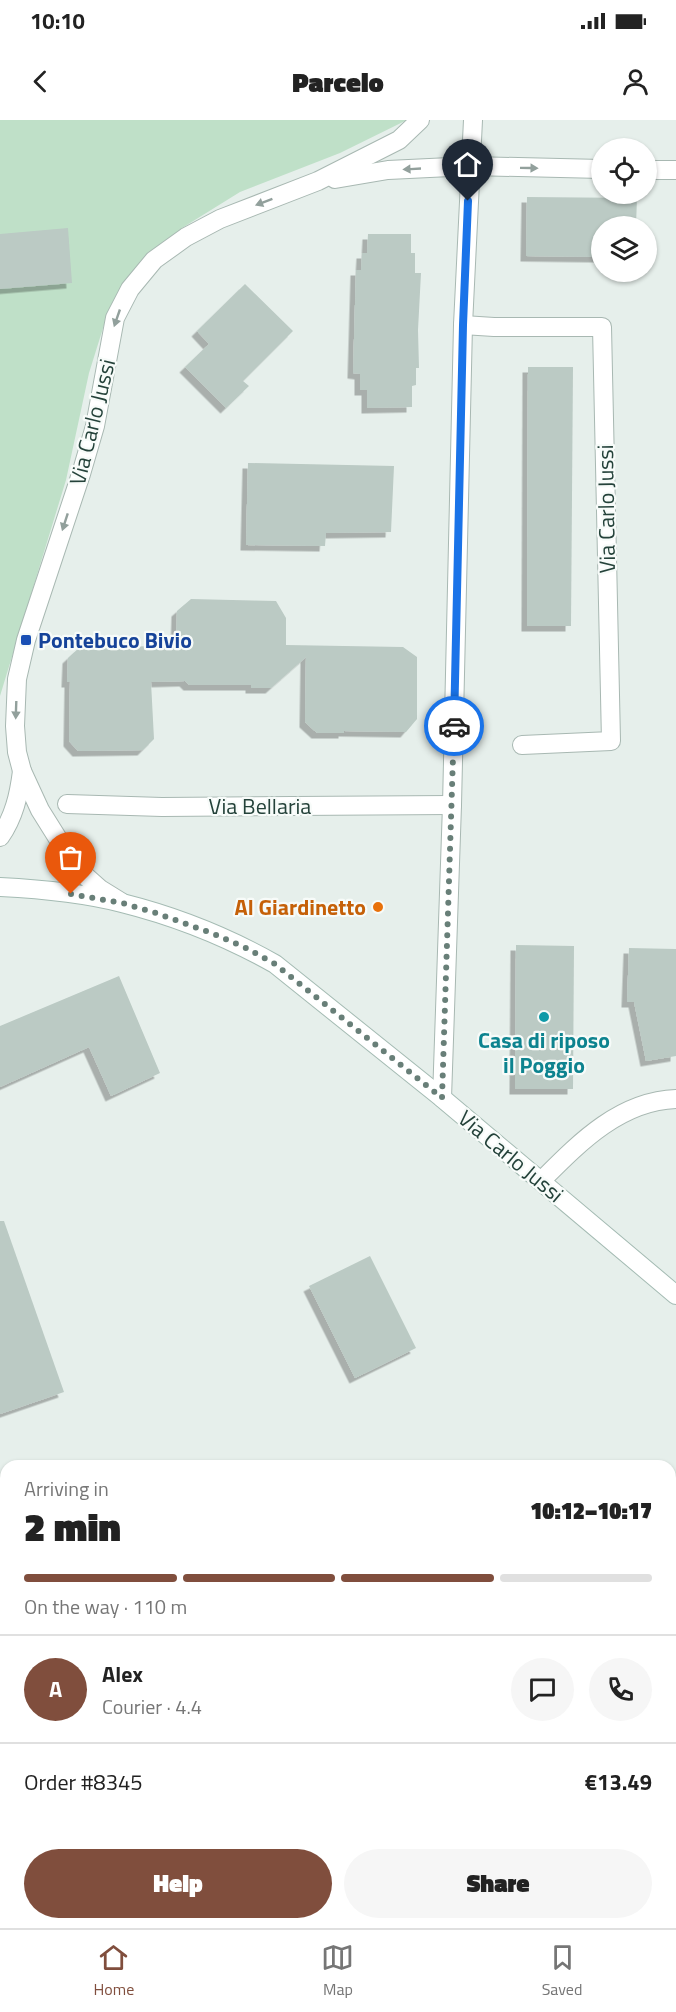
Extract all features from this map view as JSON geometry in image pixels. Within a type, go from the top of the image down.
[{"type":"street","name":"Via Carlo Jussi","points":[[122,903],[91,881],[69,855],[40,810],[22,771],[17,752],[15,726],[17,679],[26,639],[95,426],[115,318],[130,289],[154,260],[186,237],[220,219],[318,181],[399,140],[420,120]]},
{"type":"street","name":"Via Carlo Jussi","points":[[473,120],[463,325],[452,805],[442,1098],[676,1295]]},
{"type":"street","name":"Via Carlo Jussi","points":[[318,181],[388,170],[471,166]]},
{"type":"street","points":[[471,166],[591,169]]},
{"type":"street","points":[[657,170],[676,170]]},
{"type":"street","name":"Via Carlo Jussi","points":[[463,325],[602,327],[611,741],[522,745]]},
{"type":"street","name":"Via Carlo Jussi","points":[[0,837],[14,813],[22,771]]},
{"type":"street","name":"Via Bellaria","points":[[67,804],[162,807],[452,805]]},
{"type":"street","points":[[0,887],[71,894],[122,903],[214,934],[246,948],[275,964],[442,1098]]},
{"type":"street","points":[[541,1181],[572,1150],[606,1122],[638,1108],[676,1099]]},
{"type":"green space","points":[[0,120],[407,120],[340,153],[240,192],[182,228],[130,275],[104,325],[89,373],[66,480],[0,696]]},
{"type":"building","points":[[527,197],[591,198],[591,204],[637,204],[636,216],[591,216],[591,257],[526,256]]},
{"type":"building","points":[[68,228],[72,283],[0,289],[0,234]]},
{"type":"building","points":[[368,234],[411,234],[411,253],[415,253],[415,273],[421,273],[419,368],[416,368],[416,385],[412,386],[412,407],[367,408],[367,390],[360,390],[360,374],[353,373],[356,270],[361,270],[362,253],[367,253]]},
{"type":"building","points":[[245,284],[293,331],[243,381],[249,386],[226,408],[185,367],[209,344],[197,331]]},
{"type":"building","points":[[528,367],[573,367],[571,626],[527,626]]},
{"type":"building","points":[[248,463],[394,466],[391,532],[326,533],[325,546],[246,545]]},
{"type":"building","points":[[191,599],[276,601],[286,618],[286,645],[403,647],[417,657],[417,719],[406,732],[317,733],[305,722],[306,657],[271,688],[251,688],[251,685],[189,685],[185,681],[151,682],[154,739],[143,750],[78,751],[69,741],[68,658],[80,647],[176,646],[177,611]]},
{"type":"building","name":"Casa di riposo il Poggio","points":[[516,945],[574,946],[573,1089],[515,1089]]},
{"type":"building","points":[[629,948],[676,949],[676,1056],[646,1061],[634,1002],[627,1002]]},
{"type":"building","points":[[119,976],[160,1073],[111,1096],[89,1047],[0,1087],[0,1026]]},
{"type":"building","points":[[0,1221],[4,1221],[64,1392],[0,1414]]},
{"type":"building","points":[[370,1256],[416,1348],[355,1378],[309,1286]]},
{"type":"way so far","points":[[71,894],[122,903],[153,912],[246,948],[275,964],[442,1098],[454,726]]},
{"type":"place","name":"Pontebuco Bivio","points":[[26,640]]},
{"type":"place","name":"Al Giardinetto","points":[[378,907]]},
{"type":"place","name":"Casa di riposo il Poggio","points":[[544,1017]]},
{"type":"route","points":[[454,726],[468,201]]}]
